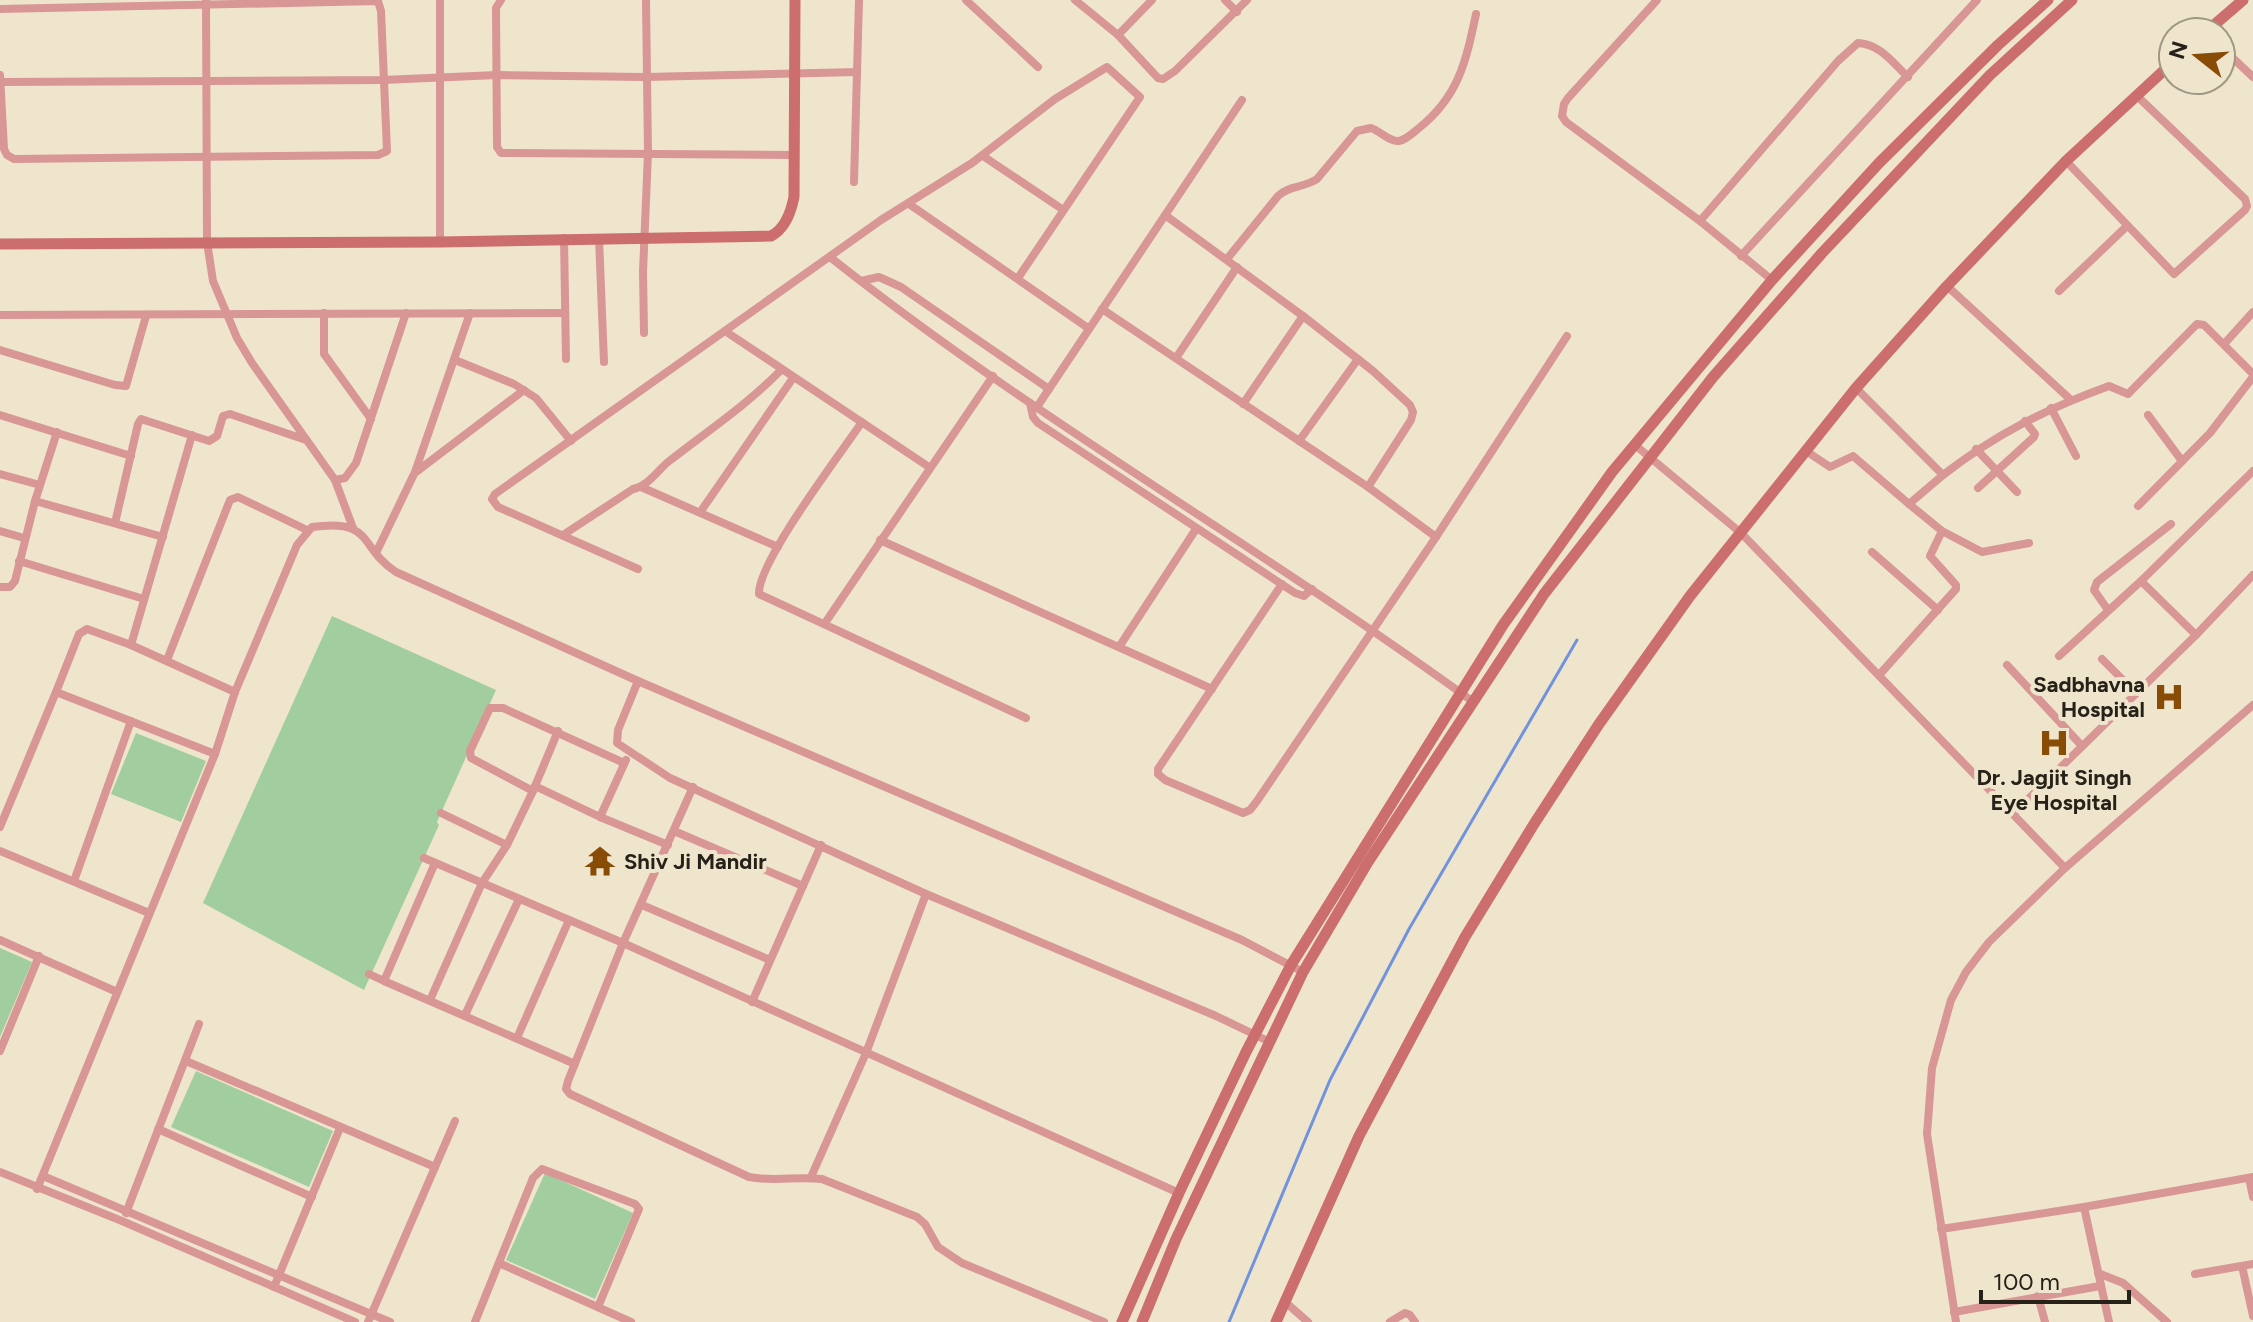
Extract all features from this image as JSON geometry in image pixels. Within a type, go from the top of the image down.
[{"type":"main road","points":[[0,244],[440,242],[771,236],[785,222],[794,197],[795,0]]},
{"type":"main road","points":[[1122,1322],[1179,1193],[1291,965],[1503,625],[1612,472],[1772,280],[1890,153],[1998,45],[2048,0]]},
{"type":"main road","points":[[1142,1322],[1176,1239],[1303,972],[1368,862],[1544,594],[1713,377],[1822,253],[1990,75],[2072,0]]},
{"type":"main road","points":[[2224,16],[2243,0]]},
{"type":"main road","points":[[1276,1322],[1359,1136],[1465,937],[1599,724],[1690,596],[1856,388],[1947,286],[2066,161],[2157,76]]},
{"type":"street","points":[[440,0],[440,242]]},
{"type":"street","points":[[501,0],[496,8],[497,147],[501,153],[794,155]]},
{"type":"street","points":[[644,333],[648,153],[646,0]]},
{"type":"street","points":[[854,182],[859,0]]},
{"type":"street","points":[[966,0],[1038,67]]},
{"type":"street","points":[[1075,0],[1118,35],[1158,78],[1163,79],[1247,0]]},
{"type":"street","points":[[1118,35],[1152,0]]},
{"type":"street","points":[[1225,0],[1237,12]]},
{"type":"street","points":[[1657,0],[1568,98],[1562,116],[1772,280]]},
{"type":"street","points":[[1741,256],[1977,0]]},
{"type":"street","points":[[0,9],[206,2],[378,1],[387,144],[383,154],[14,159],[4,149],[0,75]]},
{"type":"street","points":[[206,2],[207,242],[213,281],[225,315],[252,363],[335,480],[353,528]]},
{"type":"street","points":[[1227,259],[1278,196],[1288,188],[1317,179],[1357,131],[1371,128],[1394,141],[1402,141],[1423,125],[1445,102],[1459,81],[1476,14]]},
{"type":"street","points":[[1700,221],[1838,61],[1858,43],[1878,49],[1908,77]]},
{"type":"street","points":[[2237,62],[2253,77]]},
{"type":"street","points":[[638,569],[498,507],[492,499],[830,257],[983,156],[1055,99],[1107,67],[1140,97],[1018,278]]},
{"type":"street","points":[[0,82],[383,80],[497,75],[645,77],[857,72]]},
{"type":"street","points":[[2066,161],[2174,274],[2247,206],[2245,199],[2136,95]]},
{"type":"street","points":[[1242,100],[1031,412],[1038,423],[1282,584],[1304,596],[1312,589]]},
{"type":"street","points":[[983,156],[1062,209]]},
{"type":"street","points":[[909,204],[1088,328]]},
{"type":"street","points":[[1165,215],[1303,316],[1406,401],[1413,412],[1411,420],[1368,487]]},
{"type":"street","points":[[2059,291],[2127,226]]},
{"type":"street","points":[[564,238],[566,359]]},
{"type":"street","points":[[599,238],[604,362]]},
{"type":"street","points":[[830,257],[1034,405],[1312,589],[1472,701]]},
{"type":"street","points":[[1176,358],[1237,267]]},
{"type":"street","points":[[861,281],[879,277],[901,287],[1049,389]]},
{"type":"street","points":[[1947,286],[2071,400]]},
{"type":"street","points":[[1102,309],[1368,487],[1436,537]]},
{"type":"street","points":[[2225,343],[2253,312]]},
{"type":"street","points":[[324,313],[324,354],[371,419]]},
{"type":"street","points":[[335,480],[345,478],[351,472],[406,313]]},
{"type":"street","points":[[376,553],[415,472],[470,313]]},
{"type":"street","points":[[0,315],[565,313]]},
{"type":"street","points":[[0,350],[126,386],[146,316]]},
{"type":"street","points":[[1243,404],[1303,316]]},
{"type":"street","points":[[1909,504],[1976,449],[2025,421],[2109,386],[2128,394],[2197,324],[2204,325],[2225,343],[2253,376],[2218,423],[2138,506]]},
{"type":"street","points":[[725,331],[929,467]]},
{"type":"street","points":[[1282,584],[1161,763],[1158,774],[1165,780],[1239,812],[1247,813],[1373,631],[1567,336]]},
{"type":"street","points":[[1299,441],[1358,359]]},
{"type":"street","points":[[455,360],[524,390],[544,406],[571,441]]},
{"type":"street","points":[[563,535],[633,489],[641,487],[664,465],[756,395],[781,370]]},
{"type":"street","points":[[825,623],[993,376]]},
{"type":"street","points":[[701,511],[793,378]]},
{"type":"street","points":[[1856,388],[1943,475]]},
{"type":"street","points":[[415,472],[524,390]]},
{"type":"street","points":[[2051,408],[2076,456]]},
{"type":"street","points":[[115,523],[141,419],[209,441],[214,439],[223,416],[230,414],[306,440]]},
{"type":"street","points":[[0,415],[131,456]]},
{"type":"street","points":[[2148,415],[2182,461]]},
{"type":"street","points":[[1978,488],[2034,437],[2025,421]]},
{"type":"street","points":[[862,422],[778,547],[760,579],[759,594],[1026,718]]},
{"type":"street","points":[[0,587],[13,584],[57,432]]},
{"type":"street","points":[[131,645],[192,435]]},
{"type":"street","points":[[1635,445],[1741,533],[2065,868]]},
{"type":"street","points":[[1976,449],[2017,492]]},
{"type":"street","points":[[1806,451],[1830,467],[1853,456],[1942,531],[1982,552],[2029,543]]},
{"type":"street","points":[[2059,656],[2253,471]]},
{"type":"street","points":[[0,474],[40,485]]},
{"type":"street","points":[[2245,478],[2253,487]]},
{"type":"street","points":[[641,487],[778,547]]},
{"type":"street","points":[[167,660],[230,500],[238,497],[244,499],[307,530]]},
{"type":"street","points":[[35,501],[163,537]]},
{"type":"street","points":[[2108,610],[2094,590],[2097,582],[2171,524]]},
{"type":"street","points":[[37,1189],[215,754],[235,692],[297,545],[307,530],[319,526],[353,528],[364,536],[381,561],[396,572],[638,681],[1242,940],[1303,972]]},
{"type":"street","points":[[1119,647],[1196,529]]},
{"type":"street","points":[[0,531],[24,538]]},
{"type":"street","points":[[1880,674],[1956,589],[1930,556],[1942,531]]},
{"type":"street","points":[[880,540],[1212,689]]},
{"type":"street","points":[[1872,552],[1938,610]]},
{"type":"street","points":[[19,561],[144,599]]},
{"type":"street","points":[[2014,813],[2253,575]]},
{"type":"street","points":[[2141,581],[2196,635]]},
{"type":"street","points":[[0,827],[82,631],[92,630],[131,645],[235,692]]},
{"type":"street","points":[[2102,659],[2136,693]]},
{"type":"street","points":[[2007,665],[2082,746]]},
{"type":"street","points":[[638,681],[617,743],[670,778],[926,894],[1256,1033],[1270,1042]]},
{"type":"street","points":[[56,692],[215,754]]},
{"type":"street","points":[[2100,1286],[2038,1296],[1955,1317],[1927,1134],[1932,1068],[1941,1029],[1951,1000],[1977,956],[2065,868],[2253,705]]},
{"type":"street","points":[[624,763],[558,731],[493,706],[470,751],[471,758],[477,763],[668,845]]},
{"type":"street","points":[[74,881],[131,721]]},
{"type":"street","points":[[430,1000],[482,883],[507,845],[558,731]]},
{"type":"street","points":[[600,817],[629,753]]},
{"type":"street","points":[[693,787],[623,943],[566,1089],[577,1098],[749,1177],[765,1180],[811,1177],[842,1185],[917,1217],[925,1224],[938,1247],[962,1263],[1104,1322]]},
{"type":"street","points":[[441,813],[507,845]]},
{"type":"street","points":[[674,831],[803,886]]},
{"type":"street","points":[[752,1002],[821,845]]},
{"type":"street","points":[[0,851],[149,913]]},
{"type":"street","points":[[424,858],[623,943],[1179,1193]]},
{"type":"street","points":[[384,981],[435,863]]},
{"type":"street","points":[[811,1177],[866,1053],[926,894]]},
{"type":"street","points":[[465,1015],[519,899]]},
{"type":"street","points":[[642,905],[770,960]]},
{"type":"street","points":[[517,1038],[569,920]]},
{"type":"street","points":[[0,940],[117,992]]},
{"type":"street","points":[[0,1051],[39,956]]},
{"type":"street","points":[[369,974],[575,1064]]},
{"type":"street","points":[[122,1221],[199,1024]]},
{"type":"street","points":[[186,1061],[435,1167]]},
{"type":"street","points":[[370,1318],[455,1121]]},
{"type":"street","points":[[274,1287],[340,1128]]},
{"type":"street","points":[[158,1129],[312,1197]]},
{"type":"street","points":[[475,1322],[533,1178],[539,1170],[546,1169],[635,1204],[638,1214],[598,1307]]},
{"type":"street","points":[[0,1172],[355,1322]]},
{"type":"street","points":[[43,1176],[279,1275],[370,1318],[390,1322]]},
{"type":"street","points":[[1941,1229],[2251,1177],[2253,1197]]},
{"type":"street","points":[[2084,1207],[2109,1322]]},
{"type":"street","points":[[499,1263],[631,1322]]},
{"type":"street","points":[[2195,1274],[2253,1264]]},
{"type":"street","points":[[2242,1266],[2253,1316]]},
{"type":"street","points":[[2098,1273],[2123,1283],[2167,1322]]},
{"type":"street","points":[[2038,1296],[2045,1322]]},
{"type":"street","points":[[1284,1301],[1308,1322]]},
{"type":"street","points":[[1390,1322],[1405,1313],[1415,1322]]},
{"type":"green space","points":[[332,616],[496,690],[364,990],[203,903]]},
{"type":"green space","points":[[136,733],[206,761],[181,822],[111,794]]},
{"type":"green space","points":[[0,948],[32,962],[0,1037]]},
{"type":"green space","points":[[196,1071],[333,1131],[309,1187],[171,1127]]},
{"type":"green space","points":[[545,1173],[633,1213],[595,1299],[506,1260]]},
{"type":"waterway","points":[[1229,1322],[1330,1080],[1409,929],[1577,640]]},
{"type":"place","name":"Sadbhavna Hospital","points":[[2169,697]]},
{"type":"place","name":"Dr. Jagjit Singh Eye Hospital","points":[[2054,743]]},
{"type":"place","name":"Shiv Ji Mandir","points":[[600,861]]}]
